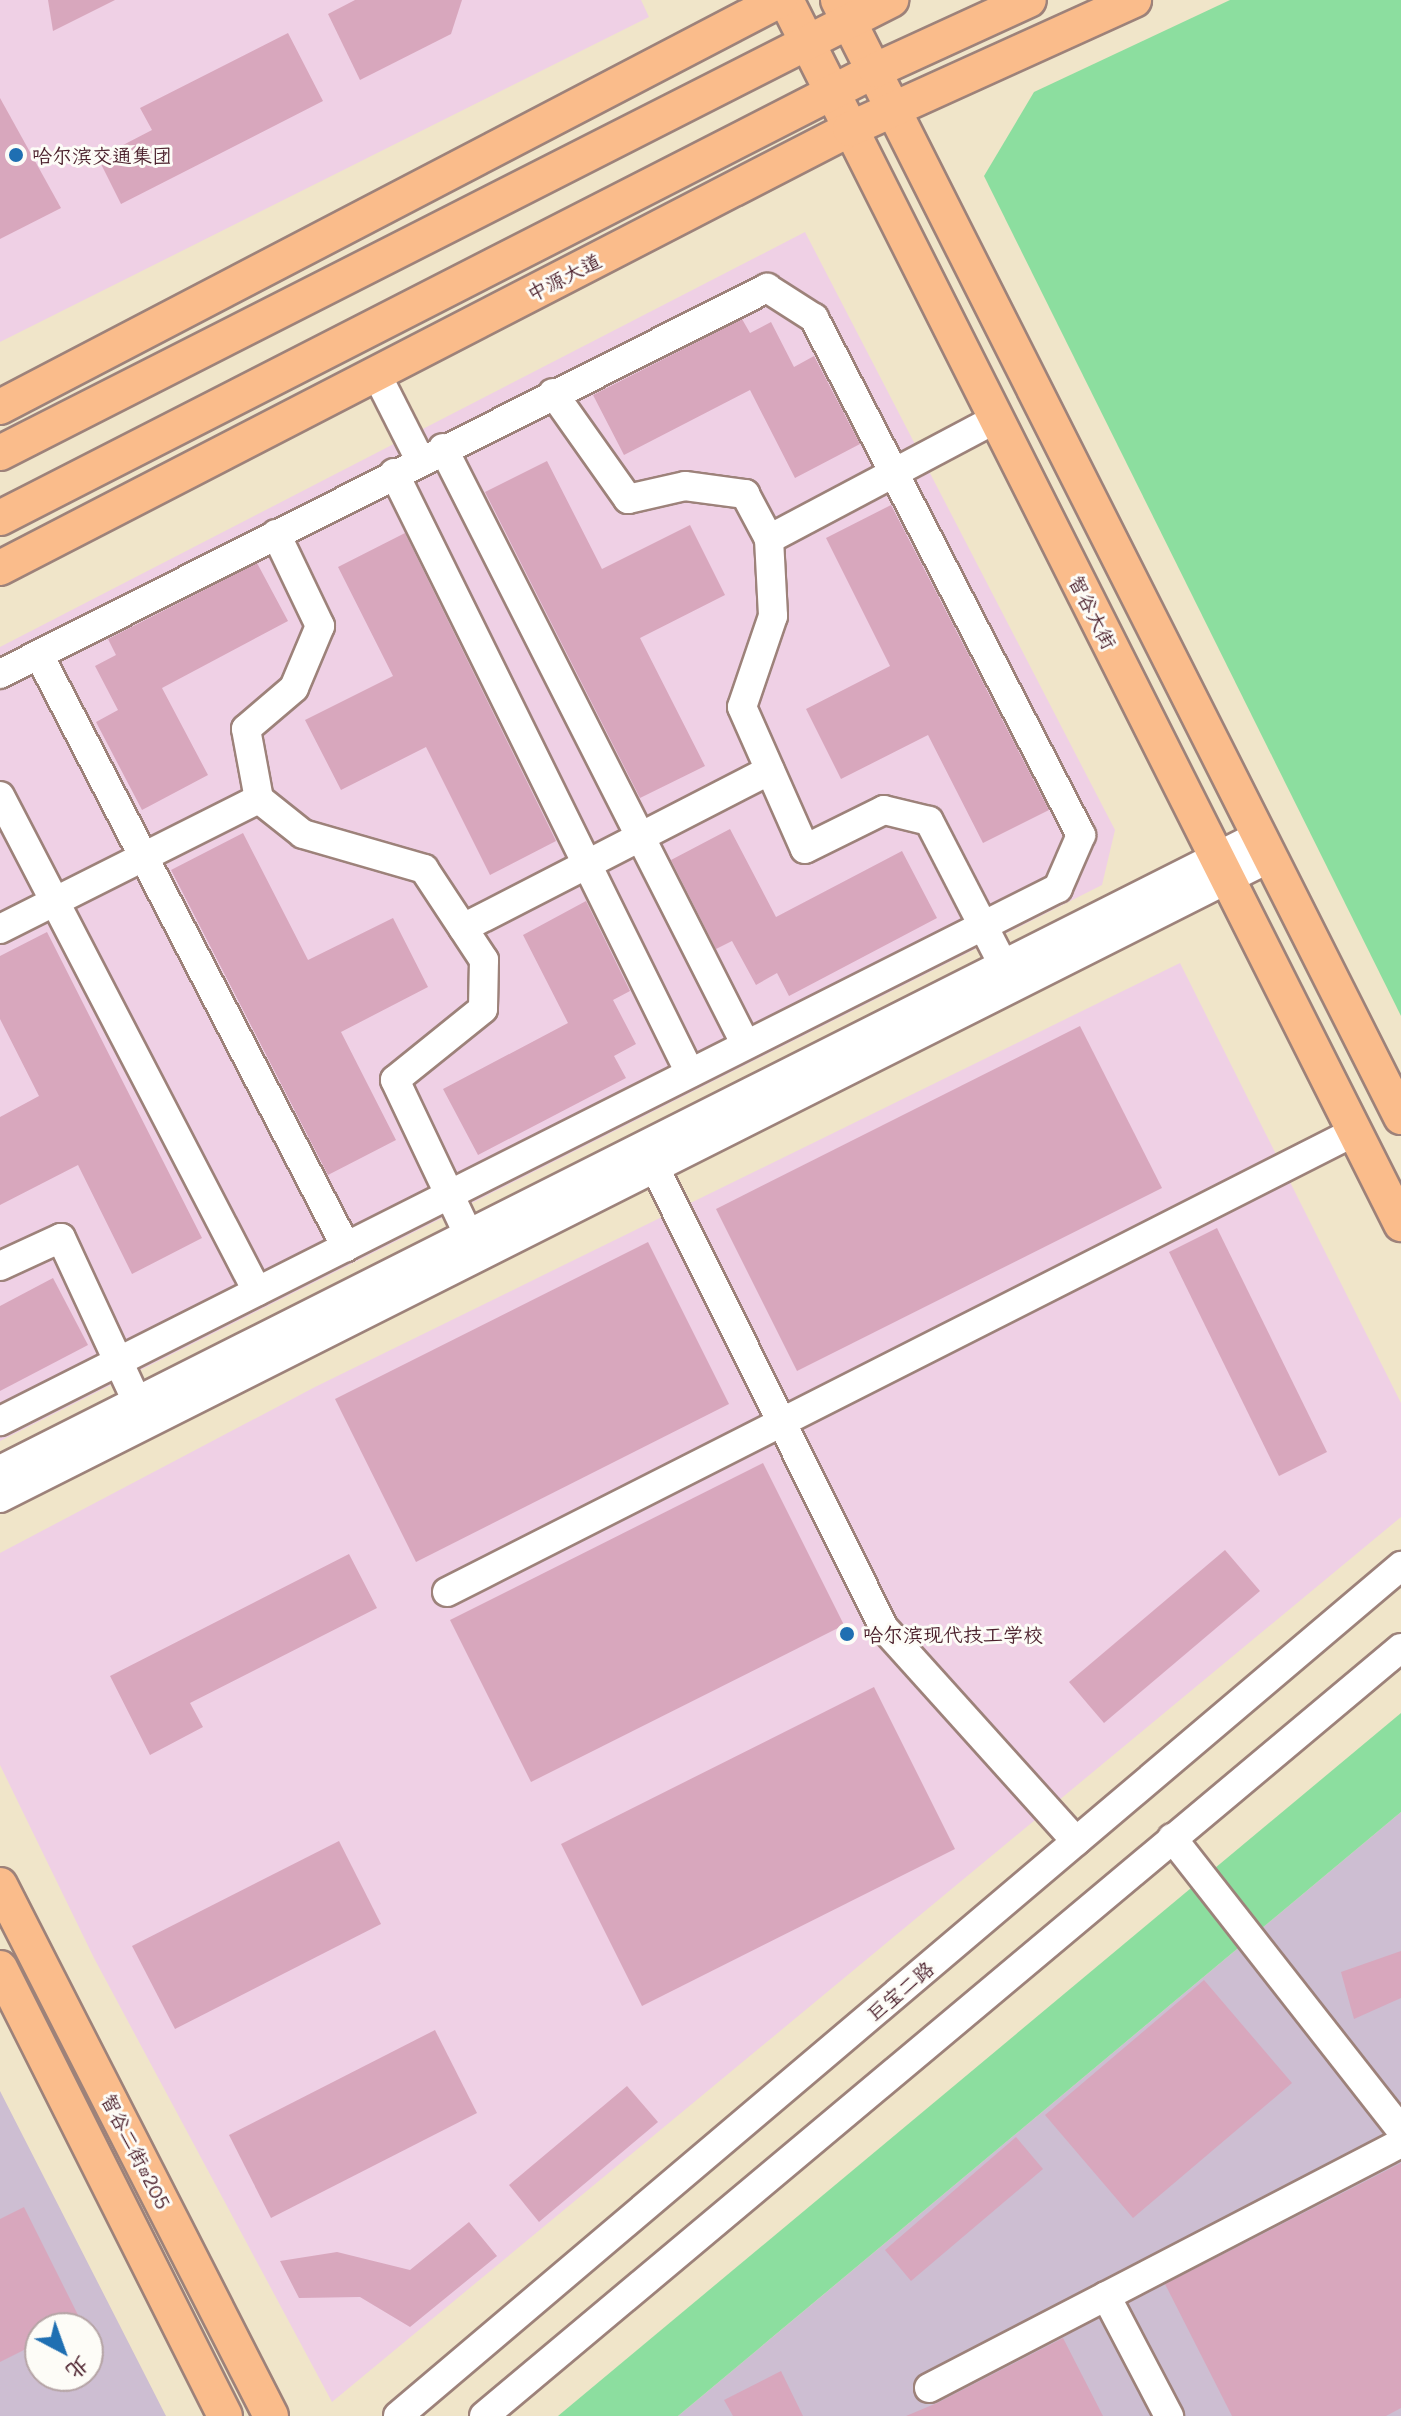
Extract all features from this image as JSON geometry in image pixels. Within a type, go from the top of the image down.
[{"type":"main road","points":[[0,407],[780,0]]},
{"type":"main road","name":"智谷大街","points":[[786,0],[1401,1224]]},
{"type":"main road","points":[[0,453],[806,39],[843,10],[891,0]]},
{"type":"main road","points":[[0,518],[876,70],[1029,0]]},
{"type":"main road","name":"中源大道","points":[[0,568],[850,129],[1134,0]]},
{"type":"main road","points":[[843,10],[876,70],[1401,1117]]},
{"type":"main road","name":"智谷二街•205","points":[[0,1885],[271,2416]]},
{"type":"main road","name":"智谷二街•205","points":[[0,1968],[225,2416]]},
{"type":"street","points":[[0,674],[394,473],[767,288],[814,318],[1081,835],[1058,888],[0,1421]]},
{"type":"street","points":[[380,381],[432,454],[640,837],[746,1045]]},
{"type":"street","points":[[553,393],[628,499],[685,486],[745,494],[769,539],[773,616],[742,707],[805,849],[884,810],[929,821],[1009,977]]},
{"type":"street","points":[[769,539],[996,419]]},
{"type":"street","points":[[394,473],[690,1073]]},
{"type":"street","points":[[276,534],[320,626],[294,688],[246,729],[259,799],[303,834],[424,869],[484,960],[483,1009],[395,1080],[474,1247]]},
{"type":"street","points":[[39,655],[346,1247]]},
{"type":"street","points":[[463,928],[770,770]]},
{"type":"street","points":[[0,796],[257,1291]]},
{"type":"street","points":[[0,929],[259,799]]},
{"type":"street","points":[[0,1498],[142,1414],[1264,847]]},
{"type":"street","points":[[474,1247],[655,1168],[1009,977]]},
{"type":"street","points":[[447,1592],[1354,1132]]},
{"type":"street","points":[[655,1168],[884,1628],[1076,1841]]},
{"type":"street","points":[[0,1266],[61,1238],[120,1360],[142,1414]]},
{"type":"street","points":[[0,1470],[142,1414]]},
{"type":"street","name":"巨宝二路","points":[[398,2416],[1401,1566]]},
{"type":"street","points":[[484,2416],[1401,1648]]},
{"type":"street","points":[[1172,1838],[1401,2130]]},
{"type":"street","points":[[929,2388],[1401,2143]]},
{"type":"street","points":[[1106,2296],[1169,2416]]},
{"type":"shaded area","points":[[0,0],[641,0],[649,17],[0,342]]},
{"type":"shaded area","points":[[805,232],[1115,830],[1102,885],[0,1441],[0,647]]},
{"type":"shaded area","name":"哈尔滨现代技工学校","points":[[1180,963],[1401,1403],[1401,1517],[332,2402],[94,1958],[0,1765],[0,1553],[315,1387]]},
{"type":"shaded area","points":[[1401,1812],[1401,2416],[678,2416],[781,2330]]},
{"type":"shaded area","points":[[0,2091],[166,2416],[0,2416]]},
{"type":"green space","points":[[1230,0],[1401,0],[1401,1016],[984,176],[1034,92]]},
{"type":"green space","points":[[1401,1713],[1401,1812],[678,2416],[558,2416]]},
{"type":"building","points":[[48,0],[115,0],[53,31]]},
{"type":"building","points":[[355,0],[462,0],[451,34],[360,80],[328,14]]},
{"type":"building","points":[[288,33],[323,101],[121,204],[98,158],[152,130],[140,108]]},
{"type":"building","name":"哈尔滨交通集团","points":[[0,98],[61,208],[0,239]]},
{"type":"building","points":[[742,319],[750,333],[771,322],[794,367],[814,356],[860,444],[795,478],[750,390],[624,455],[593,395]]},
{"type":"building","points":[[547,461],[602,569],[690,525],[725,595],[640,638],[705,766],[640,798],[485,492]]},
{"type":"building","points":[[891,505],[1049,810],[983,843],[928,735],[841,779],[806,709],[890,666],[826,538]]},
{"type":"building","points":[[405,533],[556,841],[490,875],[426,747],[341,790],[305,720],[393,676],[338,567]]},
{"type":"building","points":[[257,563],[288,621],[162,688],[208,775],[142,810],[96,722],[118,710],[95,666],[116,655],[108,639]]},
{"type":"building","points":[[730,829],[776,917],[902,851],[937,918],[789,996],[777,973],[756,985],[732,941],[716,949],[671,860]]},
{"type":"building","points":[[243,833],[308,960],[393,918],[428,987],[341,1032],[396,1140],[328,1175],[171,870]]},
{"type":"building","points":[[586,901],[630,991],[613,1000],[636,1044],[614,1056],[626,1078],[478,1155],[443,1089],[568,1023],[523,935]]},
{"type":"building","points":[[47,932],[202,1238],[132,1274],[78,1165],[0,1205],[0,1117],[39,1096],[0,1019],[0,956]]},
{"type":"building","points":[[1080,1026],[1162,1188],[797,1371],[716,1209]]},
{"type":"building","points":[[1217,1228],[1327,1452],[1279,1476],[1169,1252]]},
{"type":"building","points":[[648,1242],[729,1404],[416,1562],[335,1399]]},
{"type":"building","points":[[53,1278],[88,1345],[0,1391],[0,1306]]},
{"type":"building","points":[[763,1463],[844,1625],[531,1782],[450,1620]]},
{"type":"building","points":[[1225,1550],[1260,1591],[1104,1723],[1069,1682]]},
{"type":"building","points":[[349,1554],[377,1608],[190,1703],[203,1727],[150,1755],[110,1676]]},
{"type":"building","points":[[874,1687],[955,1849],[642,2006],[561,1844]]},
{"type":"building","points":[[339,1841],[381,1924],[175,2029],[132,1946]]},
{"type":"building","points":[[1401,1951],[1401,1998],[1354,2019],[1341,1972]]},
{"type":"building","points":[[1204,1980],[1292,2083],[1133,2218],[1045,2115]]},
{"type":"building","points":[[435,2030],[477,2113],[271,2218],[229,2135]]},
{"type":"building","points":[[627,2086],[658,2122],[539,2222],[509,2185]]},
{"type":"building","points":[[1016,2137],[1043,2169],[911,2281],[885,2250]]},
{"type":"building","points":[[1401,2163],[1401,2408],[1386,2416],[1232,2416],[1165,2284]]},
{"type":"building","points":[[24,2207],[76,2312],[24,2312],[24,2350],[0,2362],[0,2219]]},
{"type":"building","points":[[469,2222],[497,2256],[410,2327],[360,2297],[299,2298],[280,2261],[337,2252],[410,2270]]},
{"type":"building","points":[[1063,2338],[1103,2416],[906,2416],[937,2403]]},
{"type":"building","points":[[781,2371],[803,2416],[733,2416],[724,2400]]},
{"type":"place","name":"哈尔滨交通集团","points":[[16,155]]},
{"type":"place","name":"哈尔滨现代技工学校","points":[[847,1634]]}]
